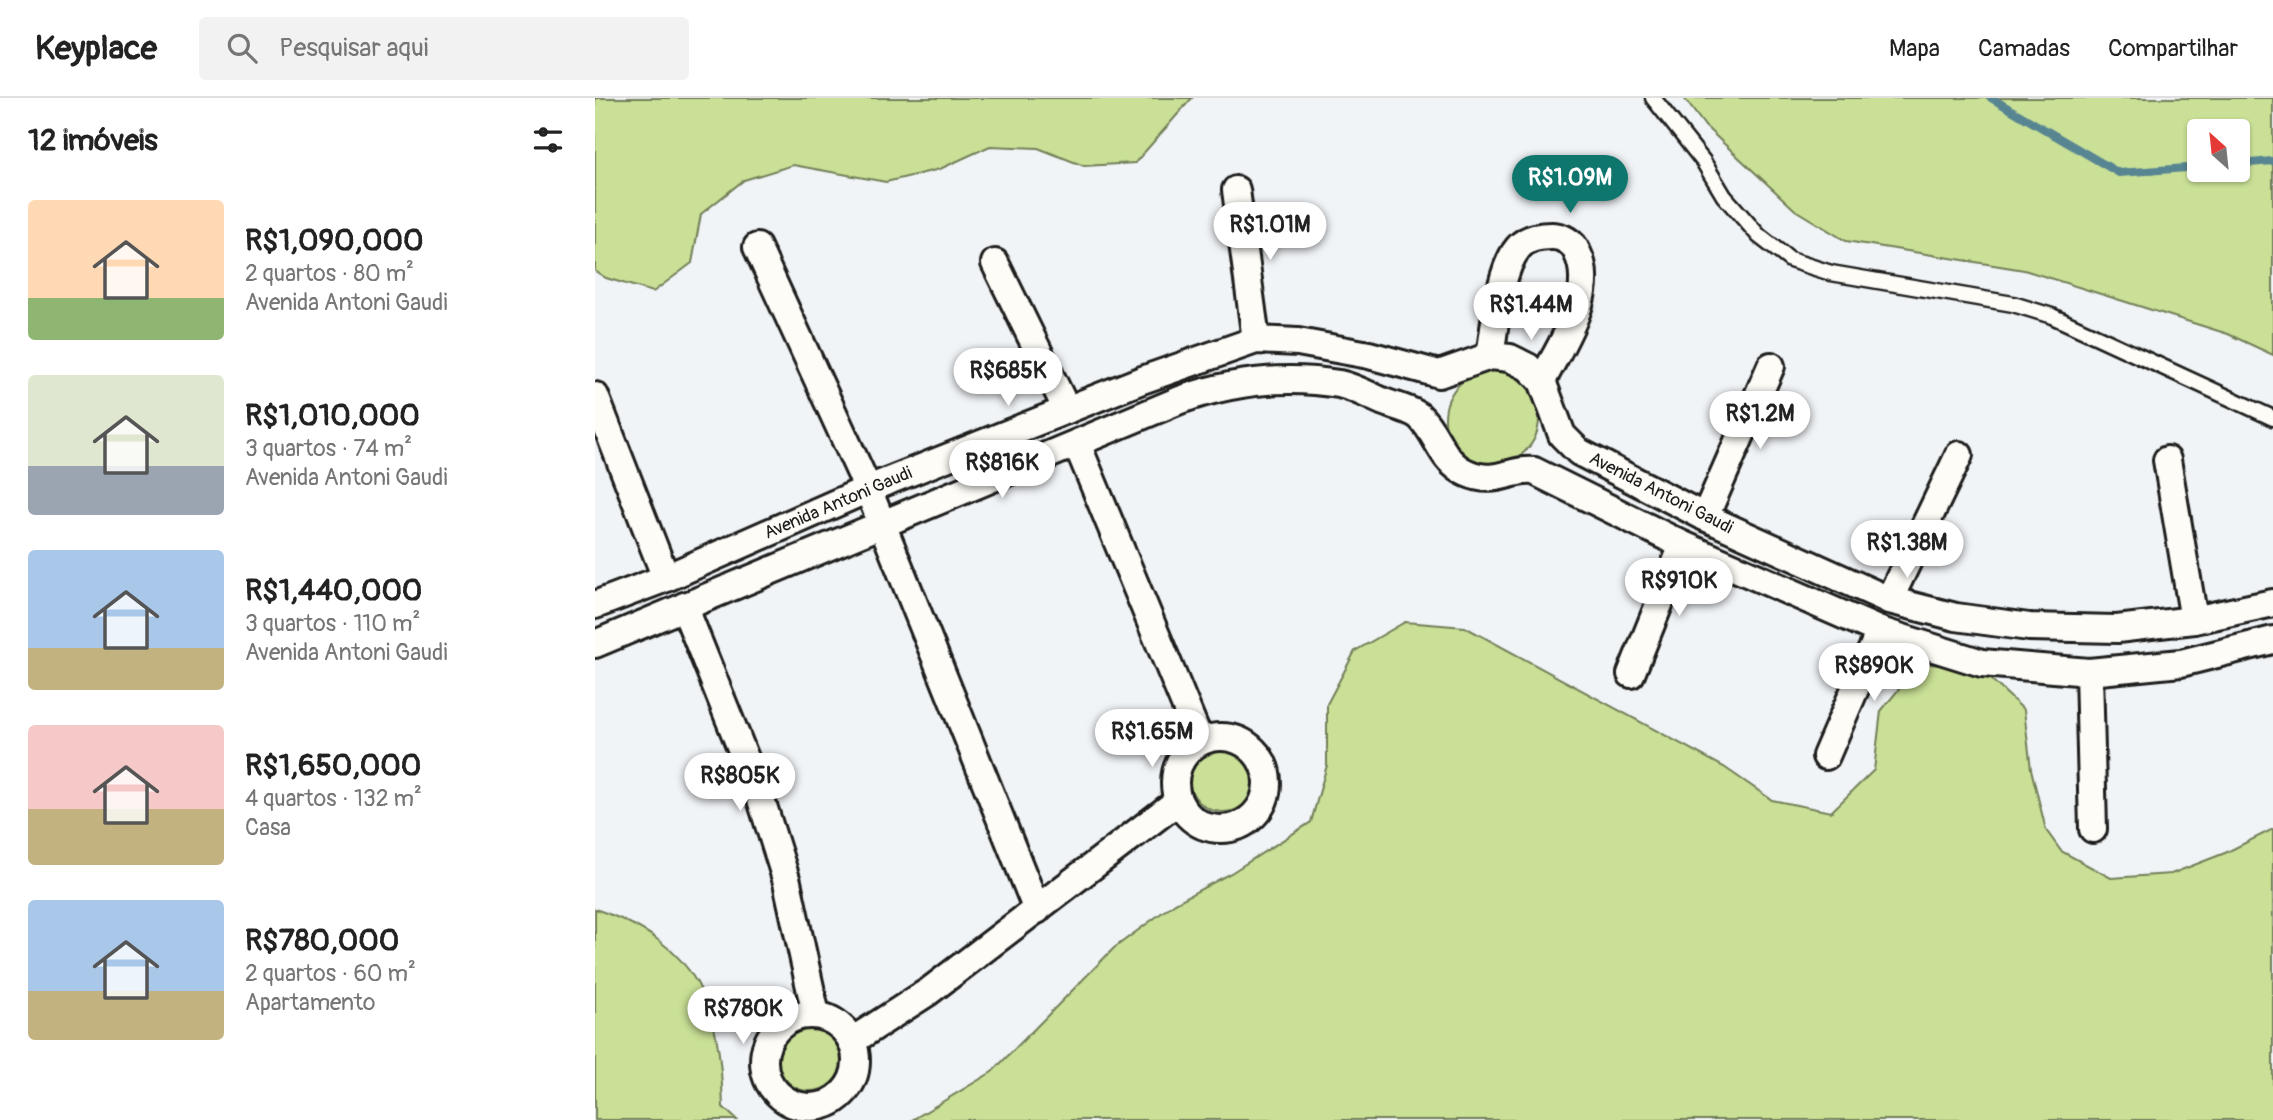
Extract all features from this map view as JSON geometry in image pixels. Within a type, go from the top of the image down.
[{"type":"street","points":[[1236,190],[1256,340]]},
{"type":"street","points":[[1559,236],[1575,248],[1579,255],[1584,272],[1582,291],[1542,381],[1519,363],[1490,356],[1500,300],[1517,250],[1537,237],[1559,236]]},
{"type":"street","points":[[757,247],[868,489],[1037,910]]},
{"type":"street","points":[[995,263],[1067,410]]},
{"type":"street","name":"Avenida Antoni Gaudi","points":[[595,605],[666,578],[868,489],[1212,353],[1256,340],[1298,342],[1369,355],[1439,374],[1490,356]]},
{"type":"street","points":[[1705,517],[1771,366]]},
{"type":"street","name":"Avenida Antoni Gaudi","points":[[595,644],[881,523],[1216,387],[1293,380],[1341,384],[1418,416],[1449,461],[1466,473],[1485,478],[1506,478],[1525,470],[1534,471],[1683,545],[1880,631],[1982,663],[2089,673],[2181,663],[2273,640]]},
{"type":"street","name":"Avenida Antoni Gaudi","points":[[1542,381],[1562,435],[1579,452],[1705,517],[1889,600],[1956,617],[2029,627],[2117,629],[2194,620],[2273,603]]},
{"type":"street","points":[[595,396],[666,578]]},
{"type":"street","points":[[1077,444],[1201,741]]},
{"type":"street","points":[[1889,600],[1959,455]]},
{"type":"street","points":[[2167,460],[2194,620]]},
{"type":"street","points":[[1631,674],[1683,545]]},
{"type":"street","points":[[684,606],[759,793],[787,882],[816,1015]]},
{"type":"street","points":[[1826,756],[1880,631]]},
{"type":"street","points":[[2089,673],[2093,829]]},
{"type":"street","points":[[1229,737],[1243,742],[1263,763],[1267,777],[1261,805],[1240,825],[1226,828],[1197,822],[1186,813],[1178,801],[1175,773],[1185,755],[1201,741],[1229,737]]},
{"type":"street","points":[[852,1041],[928,992],[1178,801]]},
{"type":"street","points":[[816,1015],[831,1020],[843,1029],[852,1041],[857,1056],[850,1086],[839,1097],[810,1108],[782,1098],[772,1087],[766,1073],[767,1044],[787,1022],[801,1016],[816,1015]]},
{"type":"lane","points":[[1653,98],[1703,161],[1724,196],[1759,236],[1790,260],[1832,273],[2013,304],[2052,316],[2273,418]]},
{"type":"green space","points":[[595,98],[1192,98],[1135,163],[1084,166],[1038,148],[990,146],[940,169],[886,182],[793,165],[744,180],[701,214],[692,263],[653,292],[606,278],[595,271]]},
{"type":"green space","points":[[1684,98],[2273,98],[2273,355],[2228,334],[2024,270],[1846,241],[1795,210],[1705,126]]},
{"type":"green space","points":[[1492,371],[1510,375],[1525,385],[1535,400],[1539,418],[1535,436],[1525,451],[1510,461],[1492,465],[1474,461],[1459,451],[1449,436],[1445,418],[1449,400],[1459,385],[1474,375]]},
{"type":"green space","points":[[1405,622],[1465,627],[1724,767],[1772,800],[1831,812],[1874,770],[1881,711],[1920,663],[1980,669],[2024,710],[2031,769],[2046,830],[2061,851],[2111,878],[2171,874],[2225,853],[2273,829],[2273,1120],[912,1120],[992,1072],[1114,948],[1175,903],[1231,873],[1311,822],[1327,765],[1327,704],[1355,651]]},
{"type":"green space","points":[[1223,744],[1236,747],[1247,754],[1254,765],[1257,778],[1254,791],[1247,802],[1236,809],[1223,812],[1210,809],[1199,802],[1192,791],[1189,778],[1192,765],[1199,754],[1210,747]]},
{"type":"green space","points":[[595,909],[630,923],[658,940],[680,960],[697,982],[709,1008],[716,1038],[723,1107],[737,1120],[595,1120]]},
{"type":"green space","points":[[810,1027],[833,1036],[842,1059],[833,1082],[810,1091],[787,1082],[778,1059],[787,1036]]},
{"type":"waterway","points":[[1991,98],[2119,173],[2187,168]]},
{"type":"waterway","points":[[2251,163],[2273,161]]}]
